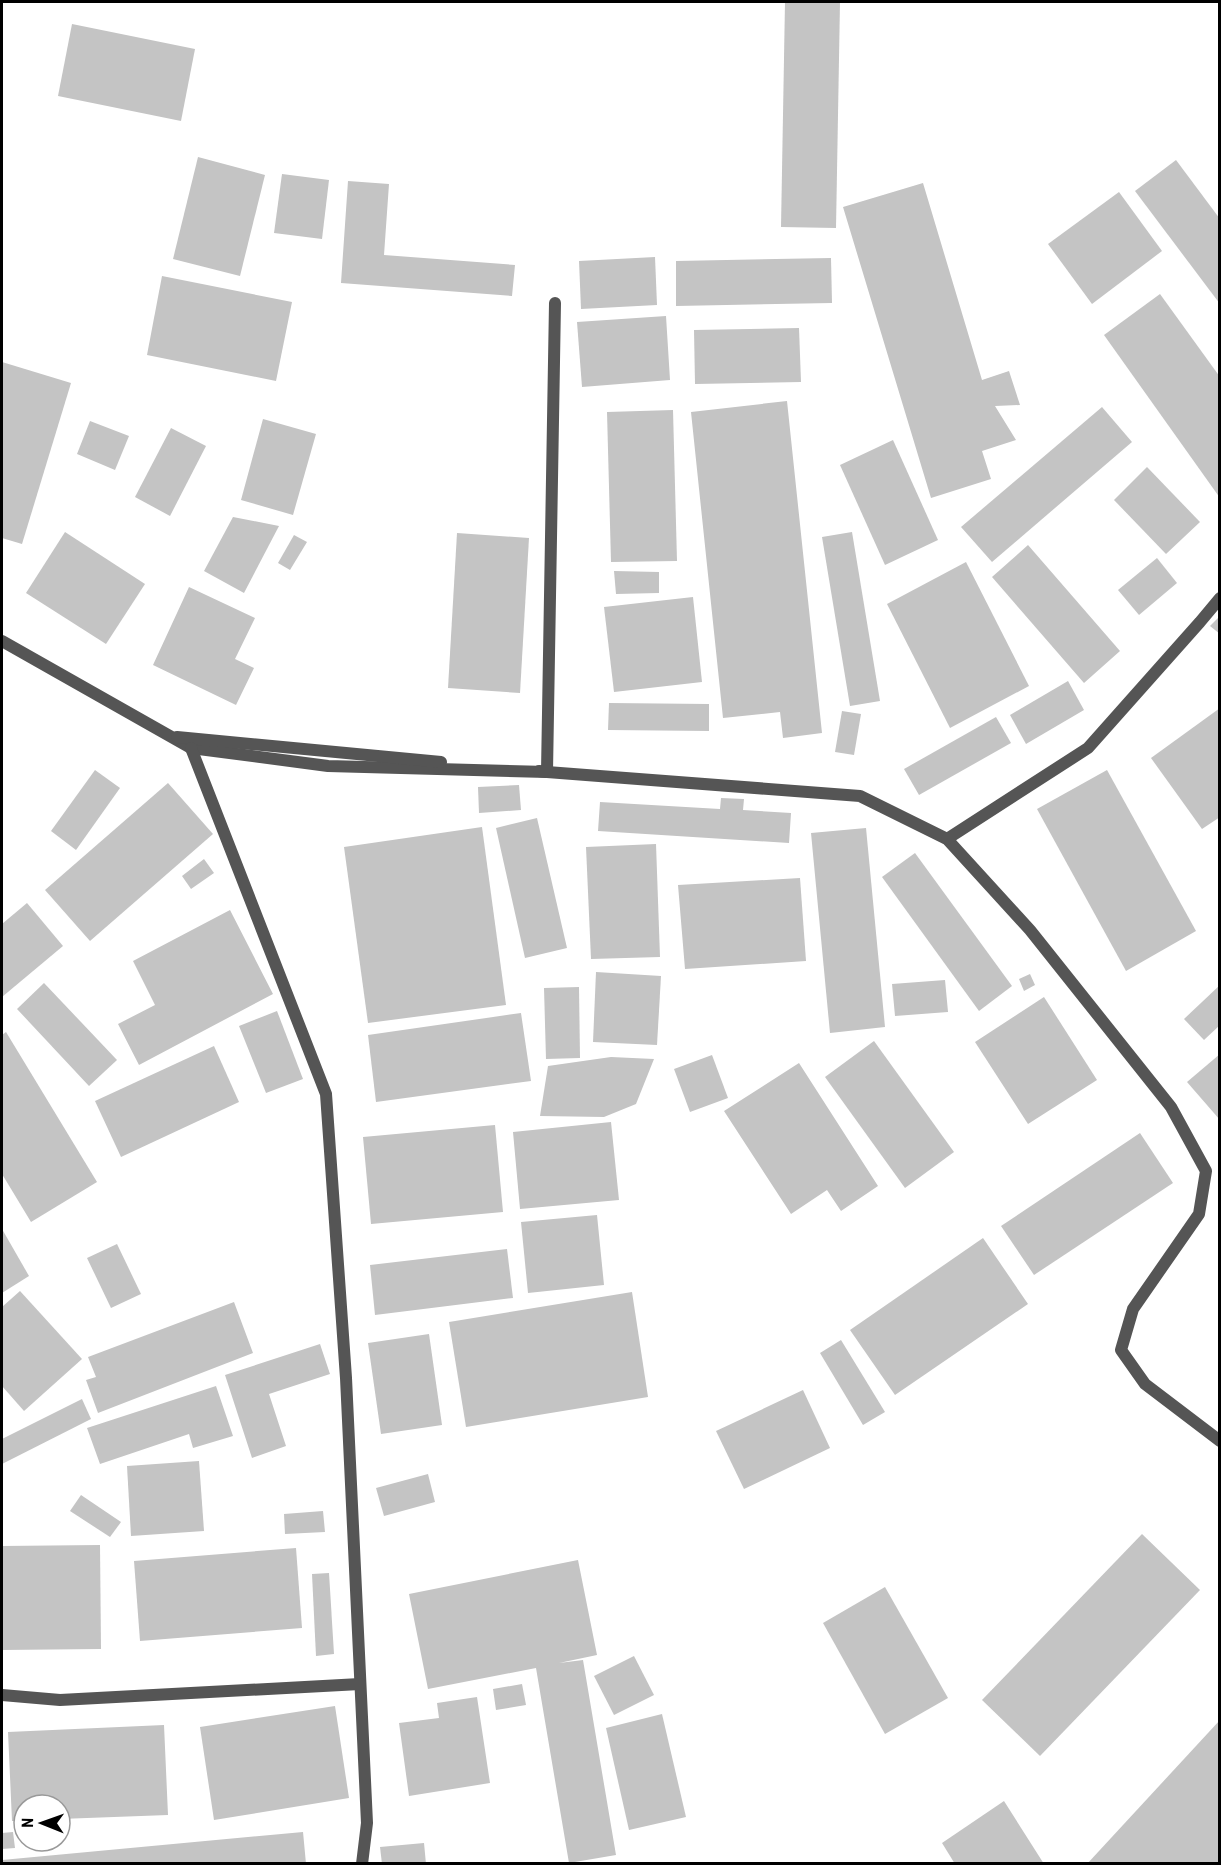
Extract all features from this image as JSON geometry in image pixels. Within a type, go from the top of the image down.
[{"type":"street","points":[[547,772],[555,303]]},
{"type":"street","points":[[947,839],[1088,748],[1220,598]]},
{"type":"street","points":[[2,633],[171,737],[547,772],[860,796],[947,839],[1030,930],[1171,1107],[1206,1171],[1199,1214],[1133,1309],[1121,1350],[1145,1384],[1220,1441]]},
{"type":"street","points":[[2,641],[191,748],[328,766],[547,772]]},
{"type":"street","points":[[191,748],[326,1094],[346,1378],[367,1823],[362,1863]]},
{"type":"street","points":[[2,1695],[60,1700],[360,1684]]},
{"type":"building","points":[[785,2],[840,2],[836,228],[781,227]]},
{"type":"building","points":[[72,24],[195,49],[181,121],[58,96]]},
{"type":"building","points":[[198,157],[265,175],[240,276],[173,259]]},
{"type":"building","points":[[1176,160],[1220,219],[1220,304],[1135,191]]},
{"type":"building","points":[[282,174],[329,180],[322,239],[274,233]]},
{"type":"building","points":[[348,181],[389,184],[384,255],[515,265],[512,296],[341,283]]},
{"type":"building","points":[[923,183],[982,380],[1009,371],[1020,405],[995,406],[1016,440],[982,451],[991,479],[931,498],[843,207]]},
{"type":"building","points":[[1119,192],[1162,251],[1092,304],[1048,244]]},
{"type":"building","points":[[655,257],[657,305],[581,309],[579,261]]},
{"type":"building","points":[[831,258],[832,303],[676,306],[676,261]]},
{"type":"building","points":[[162,276],[292,302],[276,381],[147,355]]},
{"type":"building","points":[[1160,294],[1220,377],[1220,498],[1104,335]]},
{"type":"building","points":[[666,316],[670,380],[582,387],[577,322]]},
{"type":"building","points":[[799,328],[801,382],[695,384],[694,330]]},
{"type":"building","points":[[2,362],[71,383],[22,544],[2,538]]},
{"type":"building","points":[[787,401],[822,733],[783,738],[780,712],[723,718],[691,412]]},
{"type":"building","points":[[1102,407],[1132,442],[992,562],[961,527]]},
{"type":"building","points":[[673,410],[677,561],[611,562],[607,412]]},
{"type":"building","points":[[263,419],[316,434],[293,515],[241,500]]},
{"type":"building","points":[[90,421],[129,436],[115,470],[77,454]]},
{"type":"building","points":[[171,428],[206,446],[170,516],[135,497]]},
{"type":"building","points":[[893,440],[938,540],[885,565],[840,465]]},
{"type":"building","points":[[1147,467],[1200,522],[1166,554],[1114,500]]},
{"type":"building","points":[[233,517],[279,526],[244,593],[204,571]]},
{"type":"building","points":[[65,532],[145,584],[106,644],[26,593]]},
{"type":"building","points":[[852,532],[880,701],[850,706],[822,537]]},
{"type":"building","points":[[457,533],[529,538],[520,693],[448,688]]},
{"type":"building","points":[[294,535],[307,542],[290,570],[278,563]]},
{"type":"building","points":[[1028,545],[1120,651],[1084,683],[992,577]]},
{"type":"building","points":[[1157,558],[1177,583],[1139,615],[1118,590]]},
{"type":"building","points":[[966,562],[1029,686],[950,728],[887,604]]},
{"type":"building","points":[[614,571],[659,572],[659,593],[616,594]]},
{"type":"building","points":[[189,587],[255,618],[235,659],[254,668],[236,705],[153,665]]},
{"type":"building","points":[[693,597],[702,682],[614,692],[604,607]]},
{"type":"building","points":[[1220,616],[1220,634],[1210,626]]},
{"type":"building","points":[[1068,681],[1084,710],[1026,744],[1010,715]]},
{"type":"building","points":[[609,703],[709,704],[709,731],[608,730]]},
{"type":"building","points":[[1220,708],[1220,817],[1202,829],[1151,758]]},
{"type":"building","points":[[842,711],[861,714],[854,755],[835,752]]},
{"type":"building","points":[[996,717],[1011,743],[919,795],[904,769]]},
{"type":"building","points":[[95,770],[120,788],[76,850],[51,831]]},
{"type":"building","points":[[1107,770],[1196,931],[1126,971],[1037,809]]},
{"type":"building","points":[[168,783],[213,834],[90,941],[45,890]]},
{"type":"building","points":[[519,785],[521,810],[479,813],[478,787]]},
{"type":"building","points":[[721,798],[744,799],[743,810],[791,813],[789,843],[598,831],[600,802],[720,809]]},
{"type":"building","points":[[537,818],[567,948],[525,958],[496,828]]},
{"type":"building","points":[[482,827],[506,1005],[368,1023],[344,847]]},
{"type":"building","points":[[866,828],[885,1027],[830,1033],[811,833]]},
{"type":"building","points":[[656,844],[660,957],[591,959],[586,847]]},
{"type":"building","points":[[915,853],[1012,986],[979,1011],[882,877]]},
{"type":"building","points":[[204,859],[214,873],[191,889],[182,876]]},
{"type":"building","points":[[800,878],[806,961],[685,969],[678,885]]},
{"type":"building","points":[[27,903],[63,946],[2,997],[2,924]]},
{"type":"building","points":[[230,910],[273,994],[139,1065],[118,1024],[155,1005],[133,961]]},
{"type":"building","points":[[596,972],[661,976],[657,1045],[593,1042]]},
{"type":"building","points":[[1030,974],[1035,985],[1024,991],[1019,979]]},
{"type":"building","points":[[945,980],[948,1012],[895,1016],[892,984]]},
{"type":"building","points":[[44,983],[117,1060],[89,1086],[17,1009]]},
{"type":"building","points":[[1220,985],[1220,1025],[1204,1040],[1184,1019]]},
{"type":"building","points":[[579,987],[580,1058],[546,1059],[544,988]]},
{"type":"building","points":[[1044,997],[1097,1080],[1028,1124],[975,1042]]},
{"type":"building","points":[[277,1011],[303,1079],[266,1093],[239,1026]]},
{"type":"building","points":[[521,1013],[531,1081],[376,1102],[368,1035]]},
{"type":"building","points":[[6,1032],[97,1182],[31,1222],[2,1174],[2,1035]]},
{"type":"building","points":[[874,1041],[954,1152],[905,1188],[825,1077]]},
{"type":"building","points":[[214,1046],[239,1102],[121,1157],[95,1101]]},
{"type":"building","points":[[1220,1054],[1220,1120],[1187,1082]]},
{"type":"building","points":[[712,1055],[728,1098],[690,1112],[674,1069]]},
{"type":"building","points":[[611,1057],[654,1059],[636,1104],[604,1117],[540,1116],[548,1066]]},
{"type":"building","points":[[799,1063],[878,1186],[841,1211],[827,1190],[791,1214],[724,1111]]},
{"type":"building","points":[[611,1122],[619,1200],[520,1209],[513,1132]]},
{"type":"building","points":[[495,1125],[503,1212],[371,1224],[363,1137]]},
{"type":"building","points":[[1140,1133],[1173,1183],[1034,1275],[1001,1226]]},
{"type":"building","points":[[597,1215],[604,1285],[528,1293],[521,1222]]},
{"type":"building","points":[[2,1229],[29,1276],[2,1293]]},
{"type":"building","points":[[983,1238],[1028,1304],[895,1395],[850,1330]]},
{"type":"building","points":[[117,1244],[141,1294],[111,1308],[87,1258]]},
{"type":"building","points":[[507,1249],[513,1298],[375,1315],[370,1265]]},
{"type":"building","points":[[20,1291],[82,1359],[24,1411],[2,1386],[2,1307]]},
{"type":"building","points":[[632,1292],[648,1397],[466,1427],[449,1322]]},
{"type":"building","points":[[234,1302],[253,1353],[98,1413],[86,1380],[96,1377],[88,1357]]},
{"type":"building","points":[[429,1334],[442,1425],[381,1434],[368,1343]]},
{"type":"building","points":[[841,1340],[885,1412],[863,1425],[820,1353]]},
{"type":"building","points":[[320,1344],[330,1374],[269,1394],[286,1446],[252,1458],[225,1375]]},
{"type":"building","points":[[216,1386],[233,1436],[193,1448],[189,1434],[100,1464],[87,1428]]},
{"type":"building","points":[[803,1390],[830,1448],[744,1489],[716,1431]]},
{"type":"building","points":[[82,1399],[91,1419],[2,1464],[2,1439]]},
{"type":"building","points":[[199,1461],[204,1531],[131,1536],[127,1466]]},
{"type":"building","points":[[428,1474],[435,1502],[384,1516],[376,1488]]},
{"type":"building","points":[[81,1495],[121,1522],[110,1537],[70,1511]]},
{"type":"building","points":[[323,1511],[325,1532],[285,1534],[284,1514]]},
{"type":"building","points":[[1142,1534],[1200,1590],[1040,1756],[982,1700]]},
{"type":"building","points":[[100,1545],[101,1649],[2,1650],[2,1546]]},
{"type":"building","points":[[296,1548],[302,1628],[140,1641],[134,1561]]},
{"type":"building","points":[[578,1560],[597,1655],[559,1663],[583,1660],[616,1855],[569,1863],[536,1668],[428,1689],[409,1594]]},
{"type":"building","points":[[329,1573],[334,1654],[316,1656],[312,1574]]},
{"type":"building","points":[[885,1587],[948,1698],[885,1734],[823,1623]]},
{"type":"building","points":[[634,1656],[654,1695],[614,1715],[594,1676]]},
{"type":"building","points":[[522,1684],[526,1705],[496,1710],[493,1689]]},
{"type":"building","points":[[477,1697],[490,1783],[409,1796],[399,1723],[439,1718],[437,1703]]},
{"type":"building","points":[[335,1706],[349,1798],[214,1820],[200,1727]]},
{"type":"building","points":[[662,1714],[686,1817],[629,1830],[606,1728]]},
{"type":"building","points":[[1220,1720],[1220,1864],[1087,1864]]},
{"type":"building","points":[[164,1725],[168,1815],[72,1819],[72,1793],[12,1793],[12,1821],[8,1732]]},
{"type":"building","points":[[1004,1801],[1044,1864],[955,1864],[942,1843]]},
{"type":"building","points":[[12,1832],[12,1848],[2,1849],[2,1833]]},
{"type":"building","points":[[303,1832],[306,1864],[2,1864],[2,1860]]},
{"type":"building","points":[[424,1843],[426,1864],[382,1864],[380,1847]]}]
